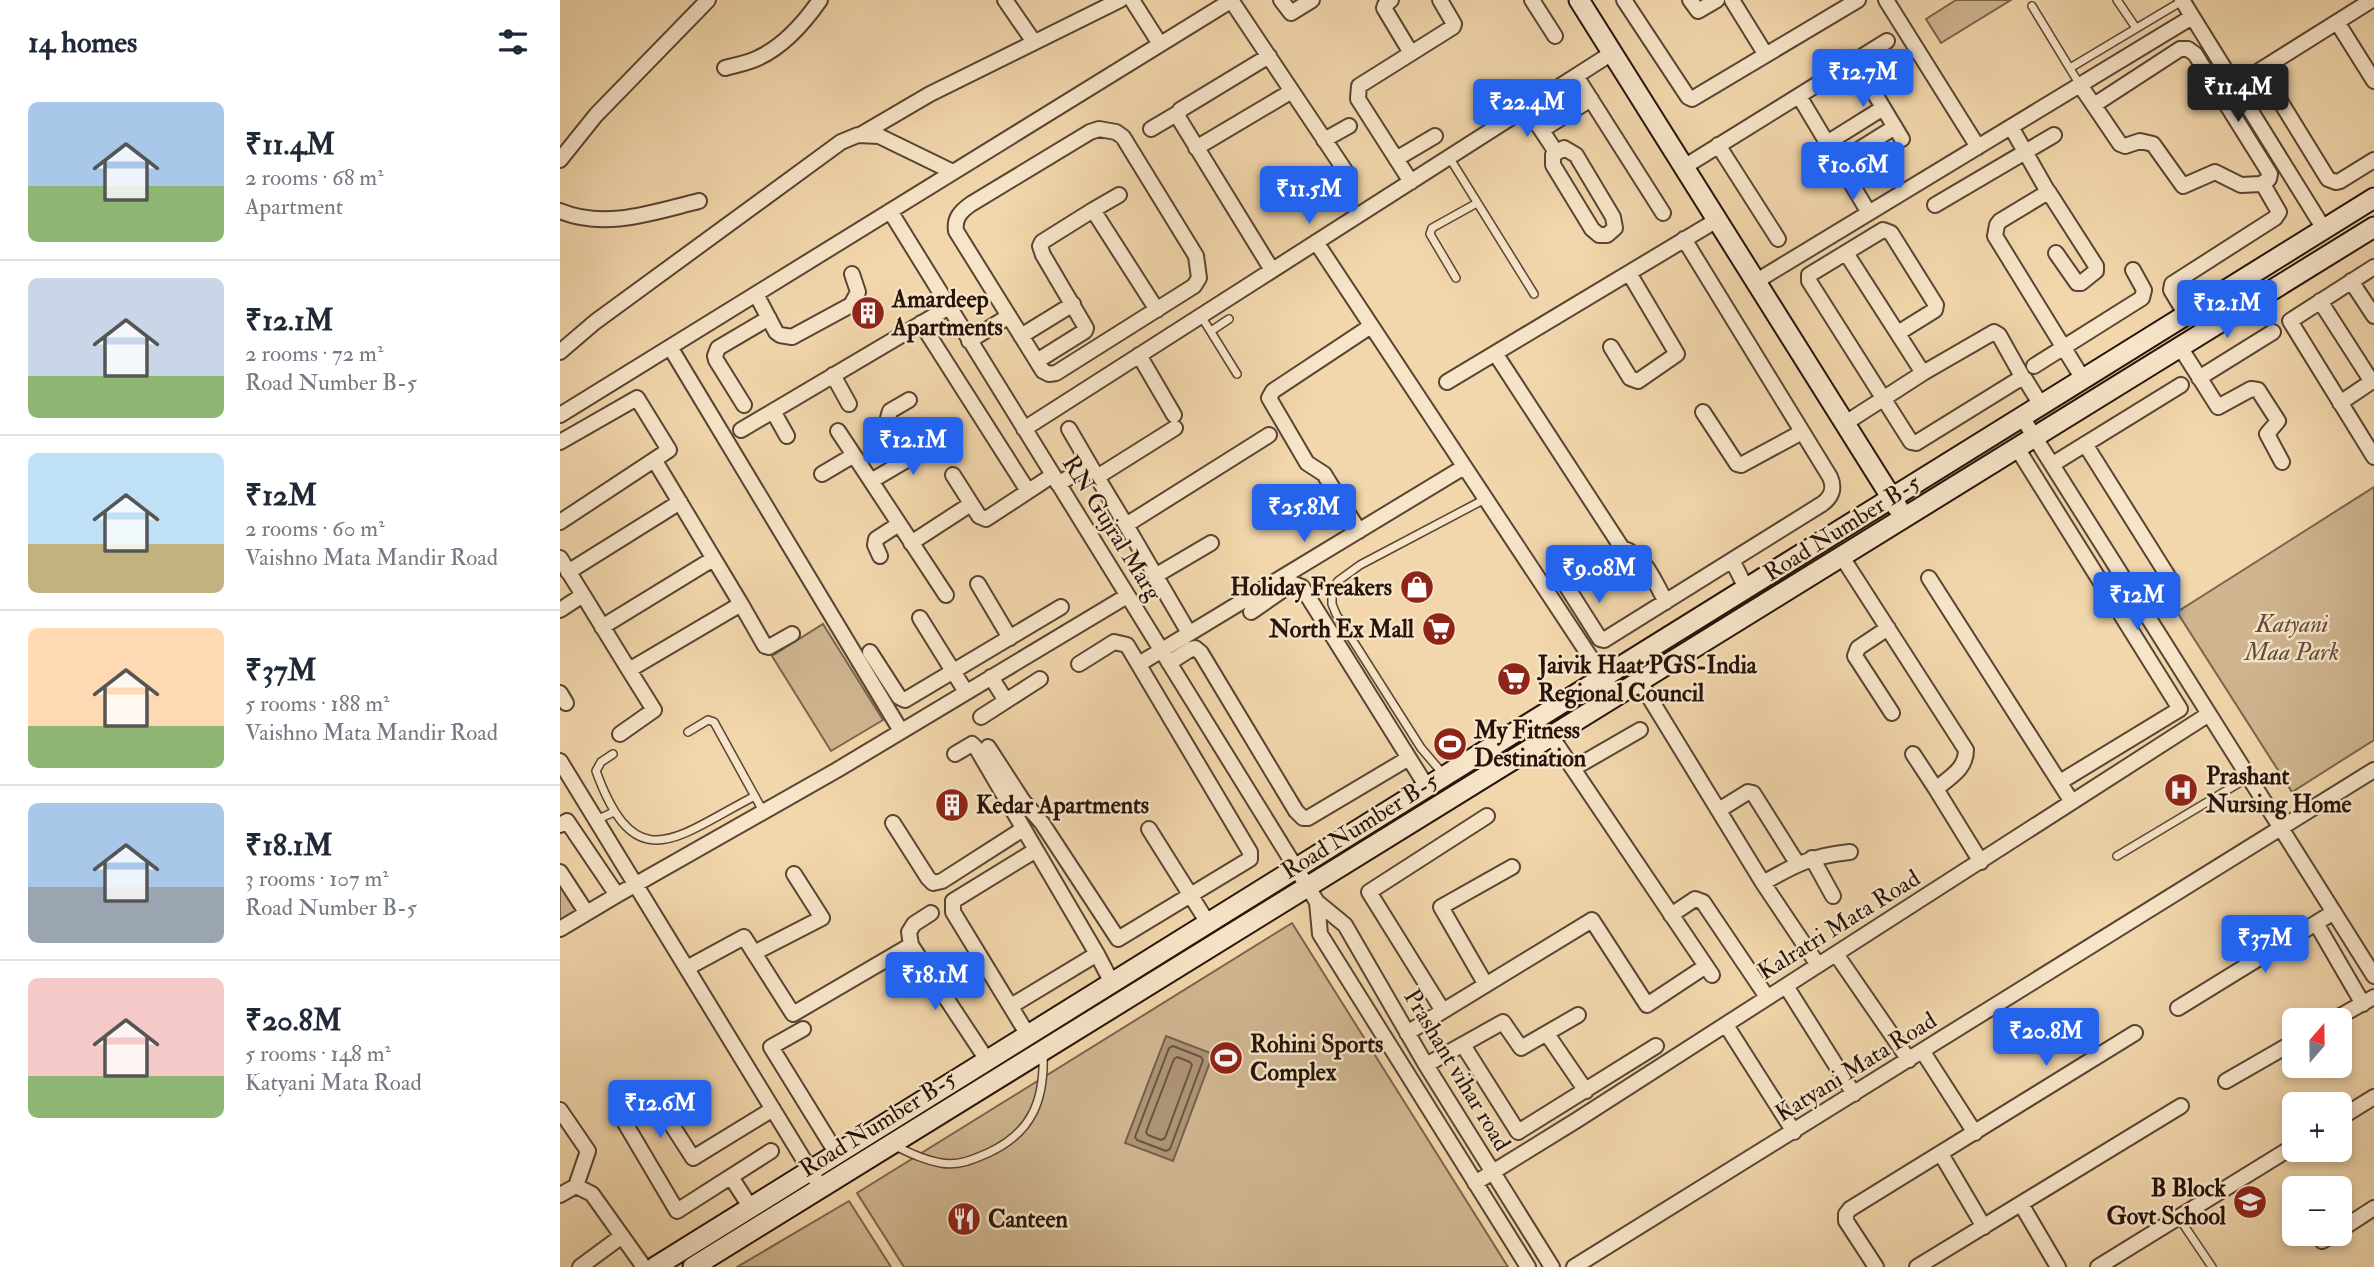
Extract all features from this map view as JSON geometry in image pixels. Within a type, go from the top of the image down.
[{"type":"street","points":[[560,160],[596,115],[708,0]]},
{"type":"street","points":[[725,68],[759,58],[780,44],[804,23],[820,0]]},
{"type":"street","points":[[1005,0],[1034,42]]},
{"type":"street","points":[[560,352],[595,322],[841,142],[930,94],[1120,0]]},
{"type":"street","points":[[1132,0],[1160,44]]},
{"type":"street","points":[[560,415],[1232,0],[1346,172]]},
{"type":"street","points":[[1281,0],[1292,13],[1312,0]]},
{"type":"street","points":[[1391,0],[1384,8],[1411,53]]},
{"type":"street","points":[[1410,182],[1359,99],[1357,90],[1454,25],[1440,0]]},
{"type":"street","points":[[1532,0],[1555,36]]},
{"type":"street","points":[[1579,0],[1904,518]]},
{"type":"street","points":[[1625,0],[1690,98],[1858,0]]},
{"type":"street","points":[[1690,0],[1698,11],[1717,0]]},
{"type":"street","points":[[1732,0],[1766,55]]},
{"type":"street","points":[[1886,0],[1978,147]]},
{"type":"street","points":[[2182,0],[2324,229]]},
{"type":"street","points":[[2235,86],[2372,0]]},
{"type":"street","points":[[1755,282],[2192,17]]},
{"type":"street","points":[[2337,22],[2374,81]]},
{"type":"street","points":[[1684,167],[1887,41]]},
{"type":"street","points":[[2080,85],[2094,105],[2123,145],[2140,141],[2153,144],[2183,186],[2215,172],[2241,185],[2261,184],[2269,179],[2270,174],[2195,54],[2188,49],[2180,49],[2094,105]]},
{"type":"street","points":[[1024,429],[1612,53]]},
{"type":"street","points":[[1151,129],[1269,56]]},
{"type":"street","points":[[1839,162],[1898,133],[1855,61]]},
{"type":"street","points":[[2261,70],[2328,179],[2336,183],[2374,160]]},
{"type":"street","points":[[1576,76],[1663,213]]},
{"type":"street","points":[[1196,148],[1292,91]]},
{"type":"street","points":[[1799,96],[1869,213]]},
{"type":"street","points":[[1542,130],[1591,99]]},
{"type":"street","points":[[1526,107],[1556,152]]},
{"type":"street","points":[[1827,144],[1883,108]]},
{"type":"street","points":[[1178,113],[1196,148],[1272,270]]},
{"type":"street","points":[[1324,140],[1349,126]]},
{"type":"street","points":[[2011,127],[2096,266],[2096,271],[2081,283],[2077,283],[2056,253]]},
{"type":"street","points":[[1100,129],[1116,132],[1123,137],[1199,262],[1199,278],[1194,286],[1056,373],[1043,371],[1009,316],[956,231],[957,218],[961,211],[1090,132],[1100,129]]},
{"type":"street","points":[[858,135],[878,136],[953,172]]},
{"type":"street","points":[[1936,205],[2054,135]]},
{"type":"street","points":[[1396,159],[1435,136]]},
{"type":"street","points":[[1718,145],[1777,239]]},
{"type":"street","points":[[1564,148],[1576,155],[1613,217],[1615,228],[1612,232],[1603,236],[1591,229],[1553,165],[1553,155],[1556,152],[1564,148]]},
{"type":"street","points":[[2186,315],[2172,290],[2172,284],[2279,214],[2261,184]]},
{"type":"street","points":[[2048,191],[2000,221],[1995,236],[2083,379]]},
{"type":"street","points":[[1037,360],[1085,331],[1086,327],[1040,246],[1042,242],[1119,195]]},
{"type":"street","points":[[655,1267],[2374,198]]},
{"type":"street","points":[[560,211],[577,218],[596,221],[619,219],[699,201]]},
{"type":"street","name":"RN Gujral Marg","points":[[890,211],[1296,868]]},
{"type":"street","points":[[1093,211],[1157,310]]},
{"type":"street","points":[[1447,382],[1717,220]]},
{"type":"street","name":"Road Number B-5","points":[[693,1267],[1043,1051],[1312,895],[1552,736],[2374,227]]},
{"type":"street","points":[[1898,334],[1935,310],[1936,305],[1891,233],[1883,230],[1808,278],[1908,440],[1916,443],[2023,378]]},
{"type":"street","points":[[1622,548],[1621,552],[1569,583],[1567,587],[1600,639],[1604,640],[1830,497],[1832,482],[1684,239]]},
{"type":"street","points":[[1316,242],[1616,696]]},
{"type":"street","points":[[1846,253],[1923,373]]},
{"type":"street","points":[[2374,267],[2290,321],[2340,403],[2368,435],[2374,457]]},
{"type":"street","points":[[2034,366],[2144,296],[2144,290],[2133,270]]},
{"type":"street","points":[[1611,347],[1630,378],[1637,381],[1677,354],[1629,273]]},
{"type":"street","points":[[756,294],[779,335],[792,337],[851,305],[858,292],[852,274]]},
{"type":"street","points":[[2351,281],[2374,315]]},
{"type":"street","points":[[2320,301],[2373,381],[2340,403]]},
{"type":"street","points":[[1021,336],[1073,304]]},
{"type":"street","points":[[741,430],[949,307]]},
{"type":"street","points":[[969,341],[1009,316]]},
{"type":"street","points":[[744,405],[716,360],[716,352],[718,348],[769,318]]},
{"type":"street","points":[[921,323],[1028,491]]},
{"type":"street","points":[[1359,531],[1324,474],[1307,463],[1269,398],[1273,391],[1371,326]]},
{"type":"street","points":[[1844,424],[1923,373],[1994,332],[1999,335],[2041,405]]},
{"type":"street","points":[[2199,378],[2273,332]]},
{"type":"street","points":[[670,347],[901,731]]},
{"type":"street","points":[[2180,347],[2218,407],[2251,389],[2258,390],[2278,423],[2267,434],[2282,462]]},
{"type":"street","points":[[1495,353],[1622,548],[1632,551],[1642,560],[1666,601]]},
{"type":"street","points":[[953,475],[979,516],[986,519],[1028,491],[1056,479],[1094,471],[1174,421],[1139,355]]},
{"type":"street","points":[[833,375],[849,404]]},
{"type":"street","points":[[2053,464],[2181,385]]},
{"type":"street","points":[[560,442],[637,398],[669,450],[560,522]]},
{"type":"street","points":[[871,481],[905,461],[907,450],[888,418],[890,411],[909,400]]},
{"type":"street","points":[[773,411],[787,436]]},
{"type":"street","points":[[1703,412],[1737,464],[1741,466],[1802,432]]},
{"type":"street","points":[[2022,417],[2374,976]]},
{"type":"street","points":[[1069,429],[1189,633]]},
{"type":"street","points":[[838,431],[946,595]]},
{"type":"street","points":[[1126,525],[1269,435]]},
{"type":"street","points":[[2085,444],[2171,581]]},
{"type":"street","points":[[2017,448],[2180,709],[2060,782]]},
{"type":"street","points":[[822,474],[854,455]]},
{"type":"street","points":[[655,461],[767,647],[792,634]]},
{"type":"street","points":[[1165,656],[1189,633],[1464,467]]},
{"type":"street","points":[[568,572],[680,502]]},
{"type":"street","points":[[911,543],[971,504]]},
{"type":"street","points":[[880,556],[875,545],[876,540],[899,524]]},
{"type":"street","points":[[1155,576],[1211,543]]},
{"type":"street","points":[[1843,557],[1966,750],[1966,760],[1962,768],[1936,789]]},
{"type":"street","points":[[560,558],[654,710],[620,734]]},
{"type":"street","points":[[602,627],[713,559]]},
{"type":"street","points":[[1732,560],[1746,589]]},
{"type":"street","points":[[1929,578],[2072,802]]},
{"type":"street","points":[[978,584],[1010,638]]},
{"type":"street","points":[[1251,612],[1290,585],[1302,587],[1427,787]]},
{"type":"street","points":[[560,610],[583,595]]},
{"type":"street","points":[[560,929],[1127,596]]},
{"type":"street","points":[[629,670],[741,604]]},
{"type":"street","points":[[870,652],[901,700],[905,700],[1060,607]]},
{"type":"street","points":[[920,618],[966,692]]},
{"type":"street","points":[[1888,628],[1858,648],[1855,656],[1892,713]]},
{"type":"street","points":[[988,747],[1023,801],[1042,823],[1116,938],[1122,938],[1250,859],[1251,854],[1127,645],[1120,641],[1114,642],[1079,664]]},
{"type":"street","points":[[1139,664],[1195,648],[1201,653],[1296,811],[1303,818],[1308,818],[1409,758]]},
{"type":"street","points":[[991,677],[1006,701]]},
{"type":"street","points":[[981,717],[1040,679]]},
{"type":"street","points":[[1640,682],[1763,883],[1818,965]]},
{"type":"street","name":"Kalratri Mata Road","points":[[1475,1183],[2209,714]]},
{"type":"street","points":[[1574,768],[1640,730]]},
{"type":"street","points":[[1407,1033],[1592,920],[1647,1005],[1709,971],[1552,736]]},
{"type":"street","points":[[955,754],[974,745],[1112,983]]},
{"type":"street","points":[[1913,754],[1981,862]]},
{"type":"street","points":[[560,761],[821,1188]]},
{"type":"street","name":"Katyani Mata Road","points":[[1574,1267],[2374,770]]},
{"type":"street","points":[[1719,810],[1748,792],[1753,793],[1797,863]]},
{"type":"street","points":[[1443,1011],[1368,891],[1487,816]]},
{"type":"street","points":[[562,819],[617,894]]},
{"type":"street","points":[[893,822],[933,883],[942,881],[1023,829]]},
{"type":"street","points":[[1149,830],[1208,923]]},
{"type":"street","points":[[1028,1035],[951,906],[953,901],[1036,850]]},
{"type":"street","points":[[1763,883],[1797,863],[1822,855],[1850,852]]},
{"type":"street","points":[[1812,858],[1833,896]]},
{"type":"street","points":[[1486,985],[1441,907],[1513,867]]},
{"type":"street","name":"Prashant vihar road","points":[[1296,868],[1312,895],[1345,925],[1426,1065],[1552,1267]]},
{"type":"street","points":[[560,872],[586,912]]},
{"type":"street","points":[[754,953],[822,918],[793,874]]},
{"type":"street","name":"Prashant vihar road","points":[[1312,895],[1320,934],[1528,1267]]},
{"type":"street","points":[[1671,915],[1695,899],[1703,902],[1767,997]]},
{"type":"street","points":[[2178,1008],[2334,912]]},
{"type":"street","points":[[931,913],[914,924],[909,932],[911,945],[987,1060]]},
{"type":"street","points":[[2316,923],[2368,1000],[2352,1009]]},
{"type":"street","points":[[687,968],[744,937],[793,1014],[911,945]]},
{"type":"street","points":[[1011,1006],[1097,954]]},
{"type":"street","points":[[1836,954],[1909,1060]]},
{"type":"street","points":[[1786,986],[1854,1094]]},
{"type":"street","points":[[1426,1065],[1503,1022],[1521,1048],[1578,1015]]},
{"type":"street","points":[[1726,1025],[1794,1132]]},
{"type":"street","points":[[803,1029],[771,1047],[837,1154]]},
{"type":"street","points":[[1876,1267],[1846,1221],[1846,1214],[1850,1209],[2135,1032]]},
{"type":"street","points":[[1547,1034],[1586,1091]]},
{"type":"street","points":[[1463,1045],[1518,1132],[1656,1046]]},
{"type":"street","points":[[2226,1081],[2282,1049]]},
{"type":"street","points":[[1923,1052],[1976,1133]]},
{"type":"street","points":[[2352,1111],[2374,1097]]},
{"type":"street","points":[[771,1151],[677,1211],[625,1123],[657,1102],[693,1158],[772,1109]]},
{"type":"street","points":[[1917,1267],[2180,1106]]},
{"type":"street","points":[[560,1110],[588,1151],[576,1186],[560,1195]]},
{"type":"street","points":[[2098,1267],[2282,1153]]},
{"type":"street","points":[[1941,1154],[1984,1227]]},
{"type":"street","points":[[731,1177],[751,1208]]},
{"type":"street","points":[[576,1186],[592,1194],[644,1267]]},
{"type":"street","points":[[2021,1204],[2058,1267]]},
{"type":"street","points":[[2352,1222],[2374,1208]]},
{"type":"street","points":[[580,1267],[622,1236]]},
{"type":"lane","points":[[2117,0],[2136,28]]},
{"type":"lane","points":[[2070,68],[2182,0]]},
{"type":"lane","points":[[2032,6],[2080,85]]},
{"type":"lane","points":[[1448,157],[1534,294]]},
{"type":"lane","points":[[1456,278],[1431,237],[1431,230],[1477,203]]},
{"type":"lane","points":[[1201,316],[1237,374]]},
{"type":"lane","points":[[1210,331],[1228,319]]},
{"type":"lane","points":[[1445,776],[1420,748],[1336,614],[1332,604],[1332,590],[1338,581],[1360,565],[1485,499]]},
{"type":"lane","points":[[688,732],[708,720],[714,722],[763,811]]},
{"type":"lane","points":[[613,754],[601,761],[596,771],[614,812],[624,826],[638,838],[662,841],[677,836],[755,796]]},
{"type":"lane","points":[[2118,856],[2249,778]]},
{"type":"lane","points":[[586,803],[604,793]]},
{"type":"lane","points":[[596,820],[614,812]]},
{"type":"lane","points":[[793,1014],[803,1029]]},
{"type":"lane","points":[[891,1144],[918,1157],[943,1164],[968,1163],[999,1148],[1025,1128],[1037,1104],[1044,1075],[1043,1051]]},
{"type":"lane","points":[[2178,1217],[2212,1267]]},
{"type":"green space","points":[[1956,0],[2011,0],[1941,43],[1926,19]]},
{"type":"green space","name":"Katyani Maa Park","points":[[2374,487],[2374,740],[2292,792],[2177,612]]},
{"type":"green space","points":[[823,624],[883,720],[831,751],[772,656]]},
{"type":"green space","points":[[560,881],[578,910],[560,922]]},
{"type":"green space","name":"Rohini Sports Complex","points":[[1292,923],[1508,1267],[904,1267],[857,1193]]},
{"type":"green space","points":[[849,1201],[891,1267],[737,1267]]},
{"type":"water","points":[[1166,1036],[1213,1054],[1173,1161],[1125,1143]]},
{"type":"place","name":"Amardeep Apartments","points":[[868,313]]},
{"type":"place","name":"Holiday Freakers","points":[[1417,587]]},
{"type":"place","name":"North Ex Mall","points":[[1439,629]]},
{"type":"place","name":"Jaivik Haat PGS-India Regional Council","points":[[1514,679]]},
{"type":"place","name":"My Fitness Destination","points":[[1450,744]]},
{"type":"place","name":"Prashant Nursing Home","points":[[2181,790]]},
{"type":"place","name":"Kedar Apartments","points":[[952,805]]},
{"type":"place","name":"Rohini Sports Complex","points":[[1226,1058]]},
{"type":"place","name":"B Block Govt School","points":[[2250,1202]]},
{"type":"place","name":"Canteen","points":[[964,1219]]}]
